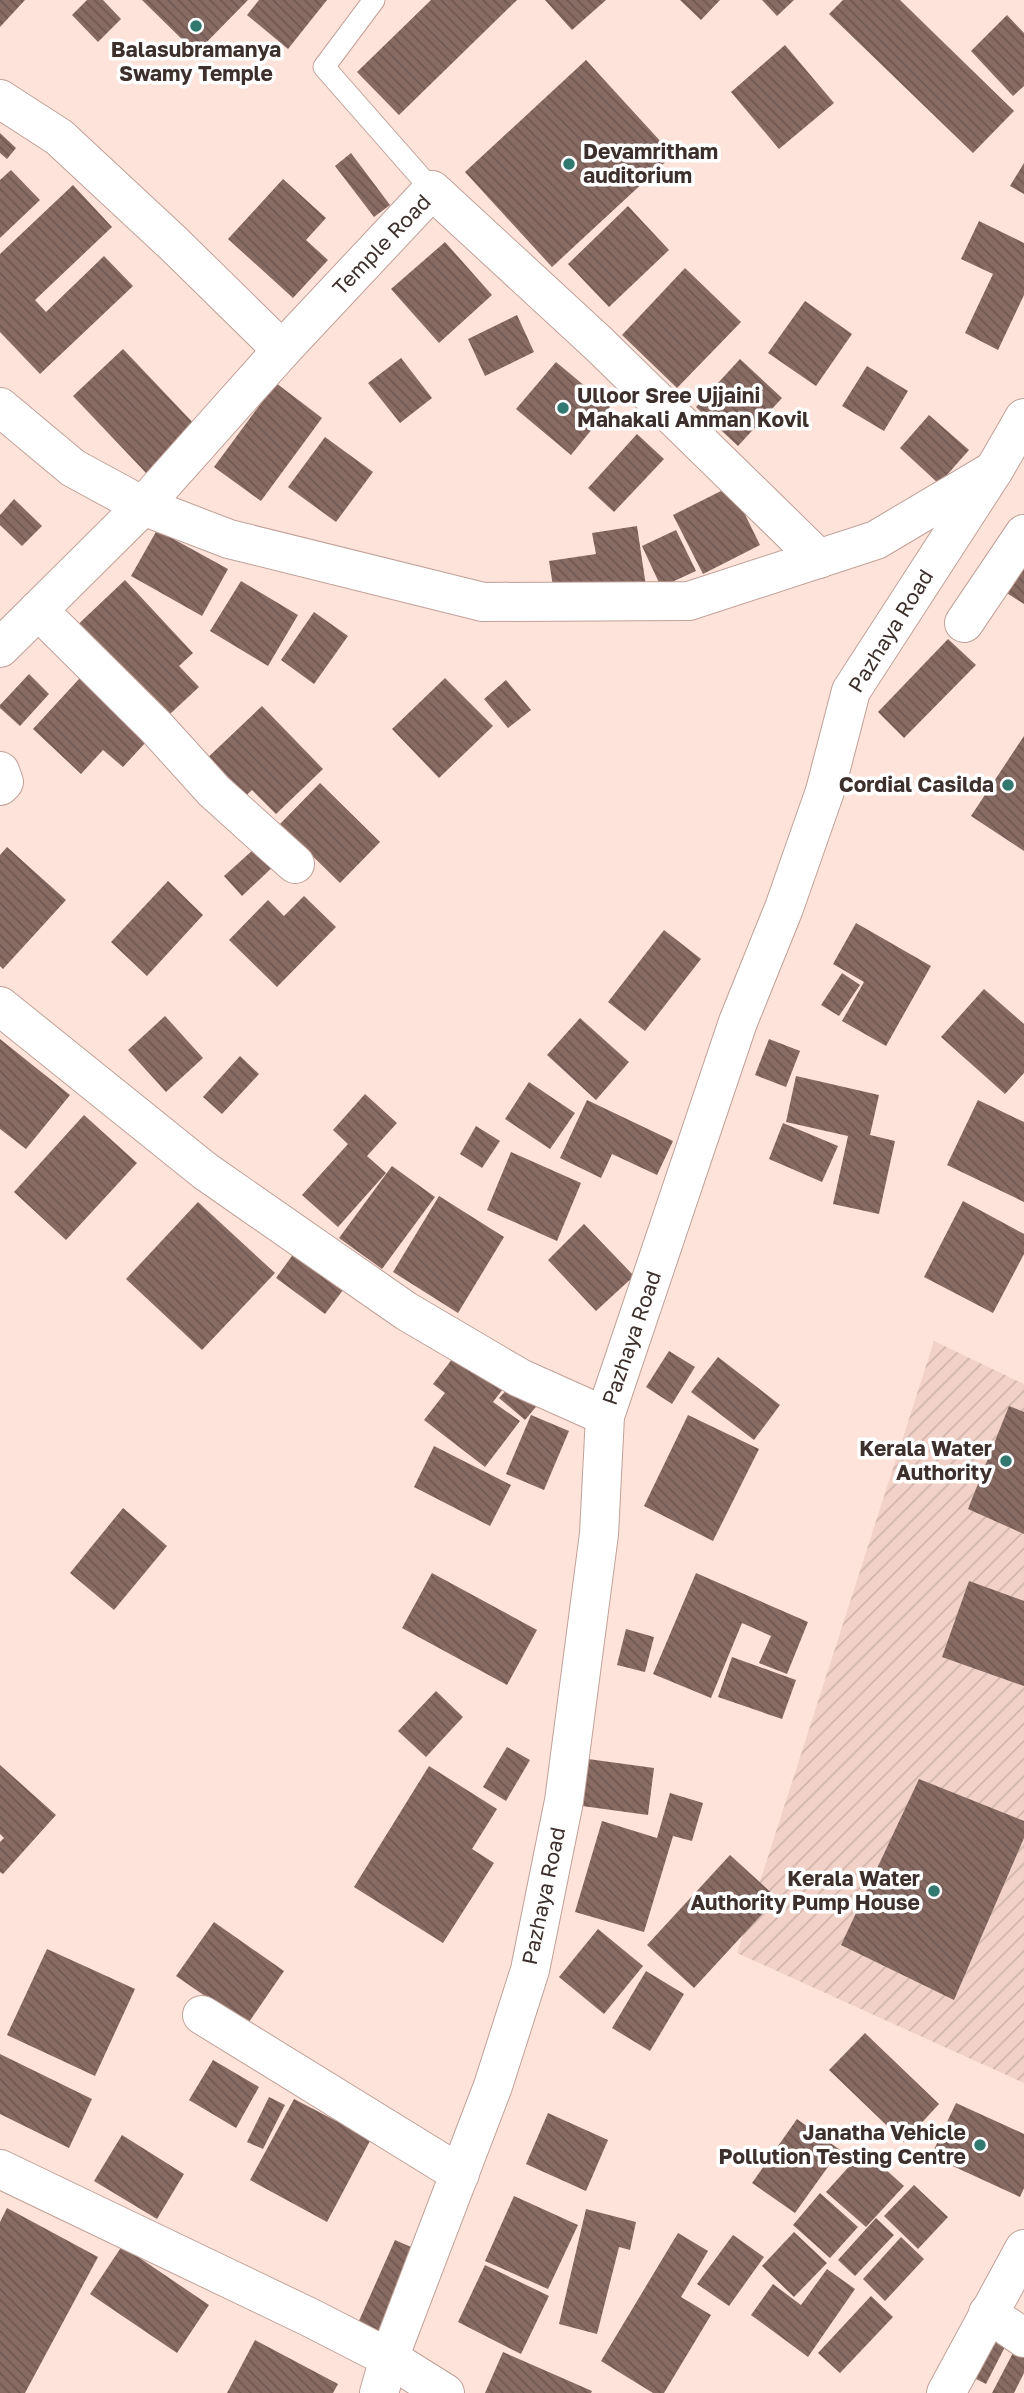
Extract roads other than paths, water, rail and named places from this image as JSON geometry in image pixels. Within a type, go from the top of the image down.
[{"type":"street","points":[[0,99],[59,137],[282,350]]},
{"type":"street","name":"Temple Road","points":[[0,648],[143,506],[282,350],[432,190],[599,344],[819,559]]},
{"type":"street","points":[[0,407],[72,468],[143,506],[229,539],[484,602],[689,601],[876,540],[994,470]]},
{"type":"street","name":"Pazhaya Road","points":[[384,2375],[494,2086],[530,1970],[564,1801],[599,1534],[605,1416],[738,1022],[784,908],[825,792],[850,691],[994,470],[1024,418]]},
{"type":"street","points":[[964,623],[1024,534]]},
{"type":"street","points":[[38,610],[156,727],[215,791],[295,864]]},
{"type":"street","points":[[0,771],[4,782],[0,786]]},
{"type":"street","points":[[0,1006],[205,1171],[406,1311],[520,1378],[605,1416]]},
{"type":"street","points":[[202,2015],[460,2174]]},
{"type":"street","points":[[0,2169],[311,2318],[384,2375],[445,2393]]},
{"type":"street","points":[[946,2393],[1024,2249]]},
{"type":"street","points":[[988,2313],[1024,2338]]},
{"type":"lane","points":[[374,0],[324,67],[432,190]]},
{"type":"place","name":"Balasubramanya Swamy Temple","points":[[196,26]]},
{"type":"place","name":"Devamritham auditorium","points":[[569,164]]},
{"type":"place","name":"Ulloor Sree Ujjaini Mahakali Amman Kovil","points":[[563,408]]},
{"type":"place","name":"Cordial Casilda","points":[[1008,785]]},
{"type":"place","name":"Kerala Water Authority","points":[[1006,1461]]},
{"type":"place","name":"Kerala Water Authority Pump House","points":[[934,1891]]},
{"type":"place","name":"Janatha Vehicle Pollution Testing Centre","points":[[980,2145]]}]
